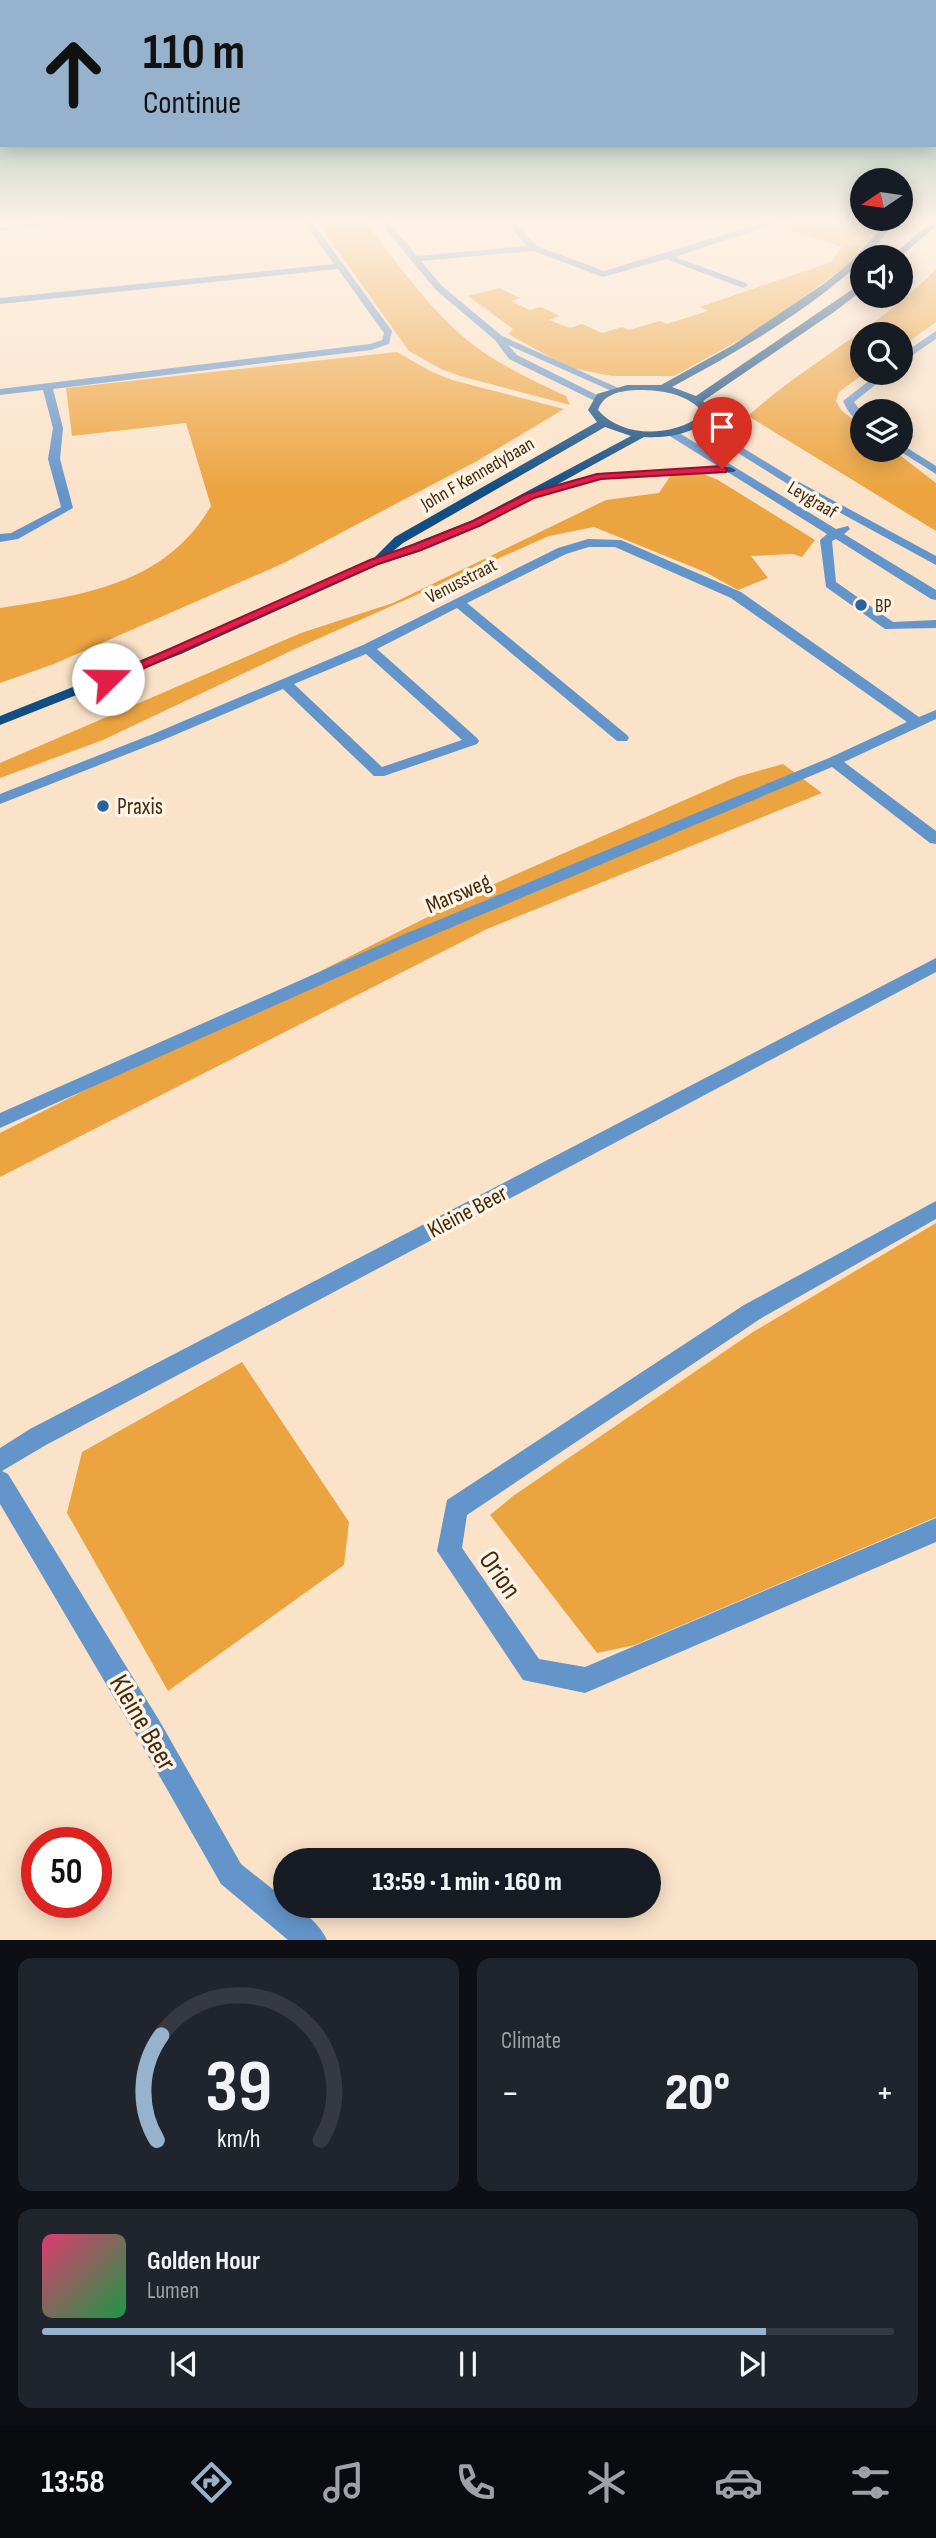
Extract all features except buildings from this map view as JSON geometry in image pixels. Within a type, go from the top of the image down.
[{"type":"main road","points":[[663,388],[731,351],[796,310]]},
{"type":"main road","points":[[697,400],[832,310]]},
{"type":"main road","points":[[663,388],[697,400],[706,412],[699,424],[672,433],[642,434],[604,423],[593,410],[597,399],[618,390],[663,388]]},
{"type":"main road","name":"John F Kennedybaan","points":[[374,562],[399,540],[604,423]]},
{"type":"main road","name":"John F Kennedybaan","points":[[0,721],[176,651],[374,562],[417,548],[477,523],[642,434]]},
{"type":"main road","points":[[530,496],[601,476],[730,470]]},
{"type":"street","points":[[0,392],[371,347],[386,342],[389,333],[371,310]]},
{"type":"street","points":[[465,310],[499,338],[513,357],[597,399]]},
{"type":"street","points":[[913,351],[936,334]]},
{"type":"street","points":[[499,338],[618,390]]},
{"type":"street","points":[[851,399],[869,385]]},
{"type":"street","points":[[0,538],[14,536],[67,508],[54,459],[58,428],[47,386]]},
{"type":"street","name":"Leygraaf","points":[[699,424],[795,484],[936,561]]},
{"type":"street","name":"Leygraaf","points":[[672,433],[936,596]]},
{"type":"street","points":[[913,455],[936,471]]},
{"type":"street","points":[[864,521],[826,540],[830,584],[890,626],[936,624]]},
{"type":"street","name":"Venusstraat","points":[[0,799],[158,737],[368,648],[574,546],[605,541],[617,543],[736,595],[917,722]]},
{"type":"street","points":[[459,603],[622,738]]},
{"type":"street","points":[[285,683],[379,773],[472,741],[368,648]]},
{"type":"street","name":"Marsweg","points":[[0,1121],[413,937],[834,761],[936,714]]},
{"type":"street","points":[[834,761],[936,839]]},
{"type":"street","name":"Kleine Beer","points":[[0,1461],[38,1437],[936,964]]},
{"type":"street","name":"Orion","points":[[936,1209],[752,1312],[456,1508],[449,1552],[532,1671],[585,1680],[936,1530]]},
{"type":"street","name":"Kleine Beer","points":[[0,1482],[231,1874],[313,1940]]},
{"type":"shaded area","points":[[379,310],[436,310],[472,344],[524,376],[566,396],[570,405],[460,376],[409,351]]},
{"type":"shaded area","points":[[486,310],[546,310],[560,316],[549,320],[570,328],[582,324],[602,333],[622,327],[629,330],[660,321],[667,324],[708,311],[705,310],[787,310],[763,327],[674,376],[612,376],[570,368],[508,334],[513,329]]},
{"type":"shaded area","points":[[891,310],[936,310],[936,322],[913,338],[913,322],[875,322]]},
{"type":"shaded area","points":[[850,340],[850,384],[839,392],[836,401],[841,410],[850,417],[850,462],[909,462],[936,483],[936,531],[748,416]]},
{"type":"shaded area","points":[[397,352],[452,380],[564,409],[477,461],[284,563],[54,664],[0,683],[0,608],[91,591],[146,570],[192,533],[211,506],[186,423],[72,436],[66,388]]},
{"type":"shaded area","points":[[704,474],[815,540],[802,557],[793,554],[751,556],[768,578],[738,590],[705,572],[594,527],[549,536],[295,649],[103,740],[0,778],[0,763],[301,633],[393,603],[606,500],[659,493],[671,475]]},
{"type":"shaded area","points":[[783,764],[822,793],[487,929],[0,1177],[0,1133],[485,888],[737,777]]},
{"type":"shaded area","points":[[936,1223],[936,1517],[635,1645],[597,1653],[490,1515],[513,1496],[753,1332]]},
{"type":"shaded area","points":[[242,1362],[349,1522],[344,1565],[168,1691],[67,1513],[82,1452]]},
{"type":"place","name":"BP","points":[[861,605]]},
{"type":"place","name":"Praxis","points":[[103,806]]},
{"type":"route","points":[[108,679],[374,562],[417,548],[477,523],[530,496],[601,476],[722,469]]}]
